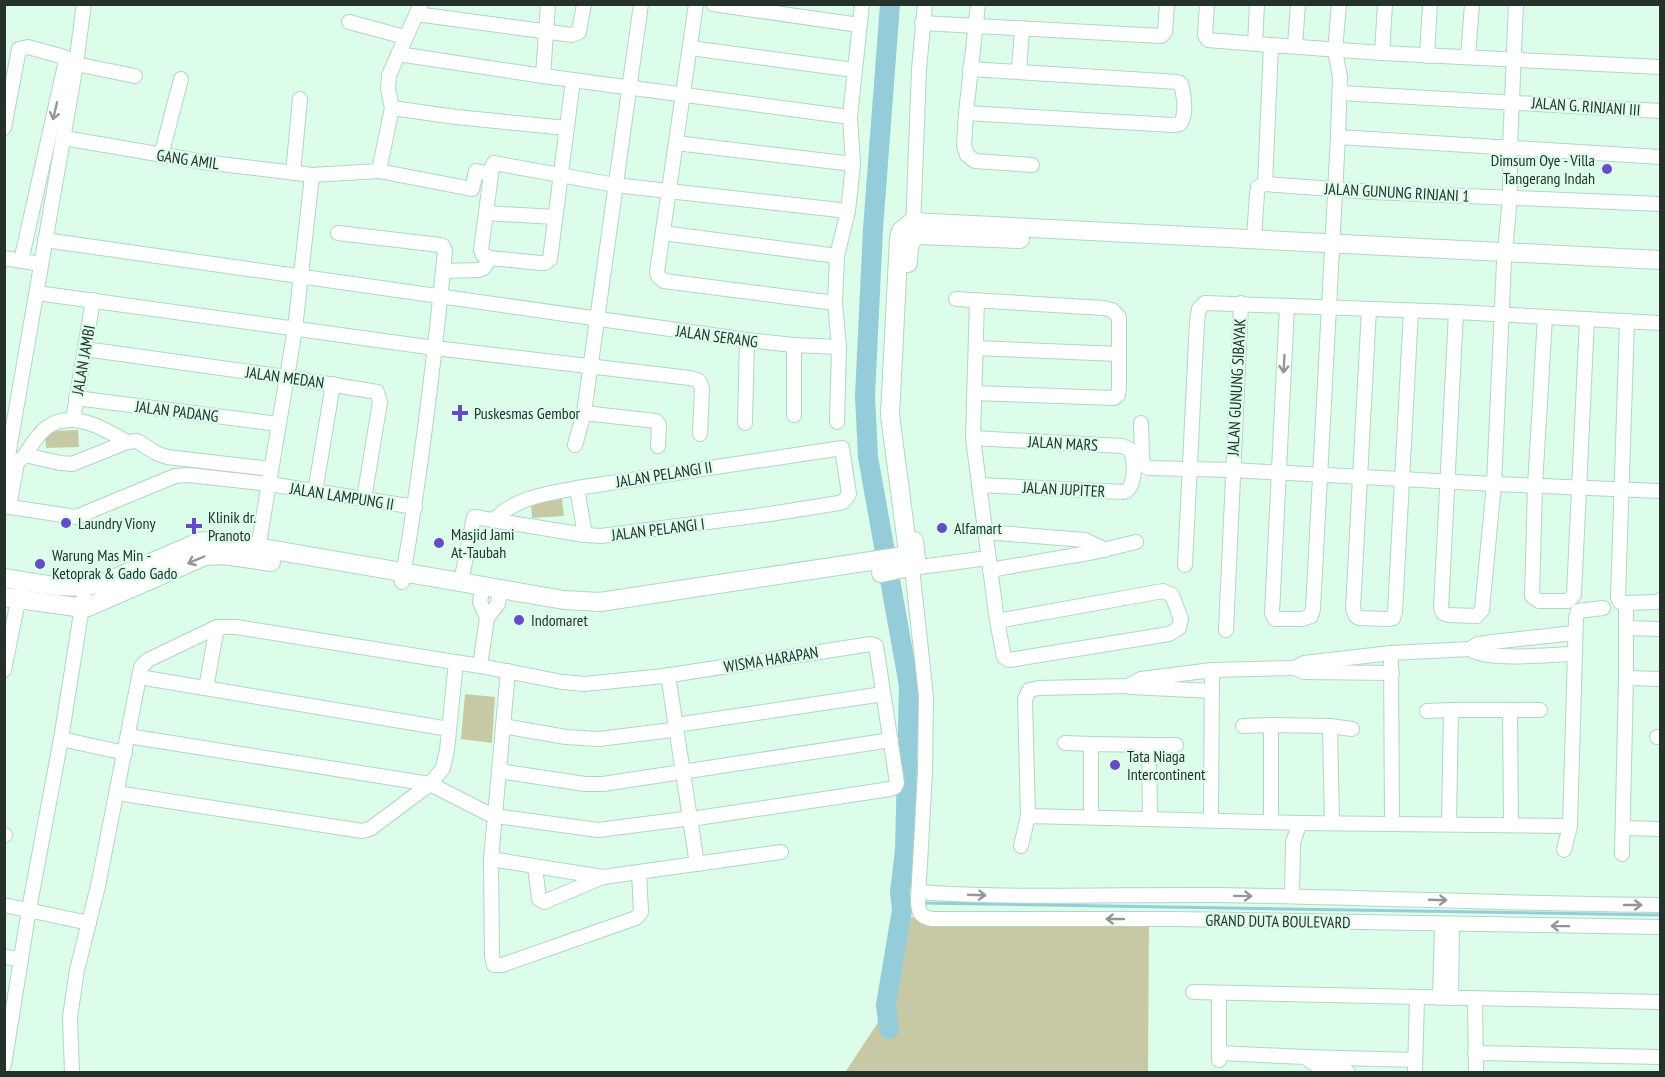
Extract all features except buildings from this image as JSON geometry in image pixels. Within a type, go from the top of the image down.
[{"type":"main road","points":[[913,230],[1254,239],[1333,248]]},
{"type":"main road","points":[[913,230],[924,235],[1333,248],[1505,257],[1660,270]]},
{"type":"main road","points":[[13,579],[85,588],[106,582],[199,542],[216,540],[257,553],[491,592],[575,602],[600,602],[908,562],[915,563],[901,412],[909,244],[913,230]]},
{"type":"main road","points":[[1505,257],[1660,260]]},
{"type":"main road","points":[[12,598],[83,607],[100,603],[205,556],[257,553]]},
{"type":"main road","points":[[403,578],[461,582],[491,592]]},
{"type":"street","points":[[5,476],[64,138],[84,4]]},
{"type":"street","points":[[543,76],[548,4]]},
{"type":"street","points":[[379,171],[392,108],[388,81],[418,9],[569,35],[579,32],[584,4]]},
{"type":"street","points":[[575,446],[584,413],[641,4]]},
{"type":"street","points":[[696,4],[658,276],[664,280],[835,303]]},
{"type":"street","points":[[713,4],[860,25]]},
{"type":"street","points":[[837,422],[839,348],[835,303],[837,256],[848,211],[853,164],[850,117],[862,4]]},
{"type":"street","points":[[913,230],[922,23],[926,4]]},
{"type":"street","points":[[978,4],[966,114],[964,145],[967,155],[970,159],[982,162],[1032,165]]},
{"type":"street","points":[[922,23],[1161,36],[1165,32],[1167,4]]},
{"type":"street","points":[[1207,4],[1205,35],[1208,40],[1382,54],[1660,67]]},
{"type":"street","points":[[1255,44],[1257,4]]},
{"type":"street","points":[[1295,46],[1298,4]]},
{"type":"street","points":[[1287,306],[1272,614],[1273,618],[1278,619],[1302,619],[1308,618],[1312,613],[1340,93],[1340,76],[1335,51],[1339,4]]},
{"type":"street","points":[[1382,54],[1385,4]]},
{"type":"street","points":[[1427,56],[1430,4]]},
{"type":"street","points":[[1468,57],[1472,4]]},
{"type":"street","points":[[1456,312],[1441,608],[1443,613],[1448,615],[1477,616],[1482,610],[1494,484],[1510,197],[1516,4]]},
{"type":"street","points":[[349,22],[405,37]]},
{"type":"street","points":[[1019,71],[1022,28]]},
{"type":"street","points":[[1254,239],[1257,193],[1260,185],[1265,184],[1271,45]]},
{"type":"street","points":[[4,128],[19,50],[28,47],[64,57],[65,65],[21,261]]},
{"type":"street","points":[[690,48],[854,70]]},
{"type":"street","points":[[398,54],[850,117]]},
{"type":"street","points":[[76,64],[135,76]]},
{"type":"street","points":[[966,114],[1173,125],[1182,122],[1184,96],[1181,84],[1178,82],[970,69]]},
{"type":"street","points":[[161,156],[181,79]]},
{"type":"street","points":[[573,80],[566,128],[560,176],[555,217],[549,259],[545,263],[490,258],[482,255],[492,165],[494,164],[560,176],[615,185],[848,211]]},
{"type":"street","name":"JALAN G. RINJANI III","points":[[1340,93],[1660,111]]},
{"type":"street","points":[[293,172],[300,99]]},
{"type":"street","points":[[392,108],[566,128]]},
{"type":"street","points":[[1338,136],[1660,157]]},
{"type":"street","name":"GANG AMIL","points":[[64,138],[161,156],[312,176],[379,171],[472,189],[476,171],[491,174]]},
{"type":"street","points":[[676,143],[853,164]]},
{"type":"street","points":[[257,553],[295,329],[312,176]]},
{"type":"street","name":"JALAN GUNUNG RINJANI 1","points":[[1265,184],[1660,204]]},
{"type":"street","points":[[486,213],[555,217]]},
{"type":"street","points":[[663,232],[837,256]]},
{"type":"street","points":[[338,233],[443,246],[445,251],[415,507],[403,578]]},
{"type":"street","name":"JALAN SERANG","points":[[45,240],[747,340],[839,348]]},
{"type":"street","points":[[4,258],[41,264]]},
{"type":"street","points":[[443,271],[479,270],[484,268],[490,258]]},
{"type":"street","points":[[37,293],[435,348],[690,378],[699,381],[702,388],[700,434]]},
{"type":"street","points":[[956,299],[1112,310],[1116,313],[1120,323],[1116,397],[974,393]]},
{"type":"street","name":"JALAN JAMBI","points":[[73,420],[93,300]]},
{"type":"street","points":[[978,300],[974,438],[989,564],[997,621],[1002,653],[1004,657],[1009,660],[1172,633],[1179,628],[1181,619],[1172,595],[1164,591],[997,621]]},
{"type":"street","points":[[1185,565],[1199,309],[1205,303],[1456,312],[1660,324]]},
{"type":"street","name":"JALAN GUNUNG SIBAYAK","points":[[1226,630],[1240,303]]},
{"type":"street","points":[[1369,309],[1354,614],[1359,618],[1389,619],[1393,618],[1395,612],[1411,311]]},
{"type":"street","points":[[1545,317],[1535,486],[1532,596],[1539,602],[1568,601],[1574,595],[1587,319]]},
{"type":"street","points":[[1627,321],[1618,600],[1623,603],[1660,600]]},
{"type":"street","points":[[745,423],[747,340]]},
{"type":"street","points":[[794,345],[794,415]]},
{"type":"street","points":[[976,348],[1119,354]]},
{"type":"street","name":"JALAN MEDAN","points":[[85,349],[373,390],[380,398],[364,499]]},
{"type":"street","points":[[315,492],[333,384]]},
{"type":"street","name":"JALAN PADANG","points":[[76,398],[278,424]]},
{"type":"street","points":[[584,413],[656,421],[659,425],[658,446]]},
{"type":"street","points":[[127,442],[99,427],[73,420],[56,422],[46,428],[17,463],[7,506],[76,517],[176,476],[188,475],[190,460]]},
{"type":"street","points":[[1141,423],[1142,460],[1146,467],[1660,491]]},
{"type":"street","name":"JALAN MARS","points":[[974,438],[1126,447],[1132,453],[1132,471]]},
{"type":"street","points":[[25,455],[72,464],[127,442],[137,441],[156,453],[190,460],[271,469]]},
{"type":"street","name":"JALAN PELANGI II","points":[[494,520],[512,504],[543,495],[842,448],[849,494],[843,502]]},
{"type":"street","name":"JALAN JUPITER","points":[[979,485],[1124,492],[1131,487],[1132,471]]},
{"type":"street","name":"JALAN LAMPUNG II","points":[[188,475],[269,484],[415,507]]},
{"type":"street","points":[[577,488],[585,535]]},
{"type":"street","name":"JALAN PELANGI I","points":[[461,582],[474,517],[585,535],[626,534],[843,502]]},
{"type":"street","points":[[985,532],[1085,540],[1106,550]]},
{"type":"street","points":[[918,901],[925,772],[926,696],[908,562],[989,564],[1106,550],[1136,542]]},
{"type":"street","points":[[4,670],[13,579]]},
{"type":"street","points":[[4,1065],[85,588]]},
{"type":"street","points":[[480,666],[487,618],[496,607],[491,592]]},
{"type":"street","points":[[1564,850],[1570,825],[1576,617],[1578,611],[1603,608]]},
{"type":"street","points":[[1622,854],[1626,609]]},
{"type":"street","points":[[206,688],[217,627]]},
{"type":"street","points":[[72,1072],[70,1017],[77,970],[117,793],[139,676],[143,664],[148,660],[217,627],[236,627],[456,662],[562,682],[585,684],[666,676],[694,865]]},
{"type":"street","points":[[1626,628],[1660,629]]},
{"type":"street","points":[[1470,650],[1478,644],[1575,633]]},
{"type":"street","name":"WISMA HARAPAN","points":[[128,736],[430,784],[492,815],[598,830],[892,789],[897,783],[877,649],[872,644],[666,676]]},
{"type":"street","points":[[1295,668],[1304,663],[1391,652],[1470,650],[1477,654],[1492,656],[1575,654]]},
{"type":"street","points":[[1391,652],[1392,823]]},
{"type":"street","points":[[117,793],[362,831],[374,827],[430,784],[437,777],[446,760],[456,662]]},
{"type":"street","points":[[1128,686],[1141,679],[1212,670],[1295,668],[1304,672],[1392,672]]},
{"type":"street","points":[[1211,820],[1212,670]]},
{"type":"street","points":[[508,671],[499,771],[492,815],[492,956],[494,965],[498,966],[636,918],[641,912],[639,872]]},
{"type":"street","points":[[139,676],[449,729]]},
{"type":"street","points":[[1626,678],[1660,679]]},
{"type":"street","points":[[1021,846],[1028,816],[1026,693],[1029,690],[1128,686],[1212,691]]},
{"type":"street","points":[[503,726],[566,737],[599,739],[883,694]]},
{"type":"street","points":[[1449,824],[1451,710]]},
{"type":"street","points":[[1510,710],[1511,824]]},
{"type":"street","points":[[1427,711],[1540,710]]},
{"type":"street","points":[[1271,725],[1271,821]]},
{"type":"street","points":[[1243,726],[1330,726],[1352,729]]},
{"type":"street","points":[[1330,726],[1332,823]]},
{"type":"street","points":[[61,739],[125,753]]},
{"type":"street","points":[[499,771],[585,784],[603,784],[891,740]]},
{"type":"street","points":[[1065,743],[1176,745]]},
{"type":"street","points":[[1091,744],[1091,817]]},
{"type":"street","points":[[1149,745],[1150,819]]},
{"type":"street","points":[[1028,816],[1300,823],[1570,825]]},
{"type":"street","points":[[1292,896],[1293,842],[1300,823]]},
{"type":"street","points":[[1624,828],[1660,829]]},
{"type":"street","points":[[535,867],[539,899],[542,902],[603,877],[781,852]]},
{"type":"street","points":[[491,859],[603,877]]},
{"type":"street","name":"GRAND DUTA BOULEVARD","points":[[1660,905],[1591,915],[1447,924],[1179,907],[1030,897],[918,901],[922,916],[932,919],[1179,907],[1292,896],[1591,915],[1660,927]]},
{"type":"street","points":[[4,905],[89,923]]},
{"type":"street","points":[[1445,998],[1447,924]]},
{"type":"street","points":[[4,957],[20,965]]},
{"type":"street","points":[[4,969],[20,965]]},
{"type":"street","points":[[1193,992],[1660,1002]]},
{"type":"street","points":[[1220,993],[1219,1056],[1305,1058],[1415,1066],[1417,997]]},
{"type":"street","points":[[1474,998],[1476,1072]]},
{"type":"street","points":[[1475,1053],[1660,1058]]},
{"type":"street","points":[[1305,1058],[1320,1068],[1348,1072]]},
{"type":"street","points":[[4,1071],[15,1072]]},
{"type":"green space","points":[[78,430],[79,447],[46,448],[45,435],[51,431]]},
{"type":"green space","points":[[562,499],[564,516],[532,518],[531,502]]},
{"type":"green space","points":[[465,694],[495,697],[492,743],[461,739]]},
{"type":"green space","points":[[896,917],[1149,920],[1148,1072],[841,1072],[846,1071],[879,1021]]},
{"type":"waterway","points":[[889,1029],[886,1005],[902,910],[900,892],[905,851],[909,686],[868,457],[865,396],[873,229],[890,4]]},
{"type":"waterway","points":[[901,902],[915,903]]},
{"type":"waterway","points":[[921,903],[1660,915]]},
{"type":"place","name":"Dimsum Oye - Villa Tangerang Indah","points":[[1607,169]]},
{"type":"place","name":"Puskesmas Gembor","points":[[460,413]]},
{"type":"place","name":"Laundry Viony","points":[[66,523]]},
{"type":"place","name":"Klinik dr. Pranoto","points":[[194,526]]},
{"type":"place","name":"Alfamart","points":[[942,528]]},
{"type":"place","name":"Masjid Jami At-Taubah","points":[[439,543]]},
{"type":"place","name":"Warung Mas Min - Ketoprak & Gado Gado","points":[[40,564]]},
{"type":"place","name":"Indomaret","points":[[519,620]]},
{"type":"place","name":"Tata Niaga Intercontinent","points":[[1115,765]]}]
